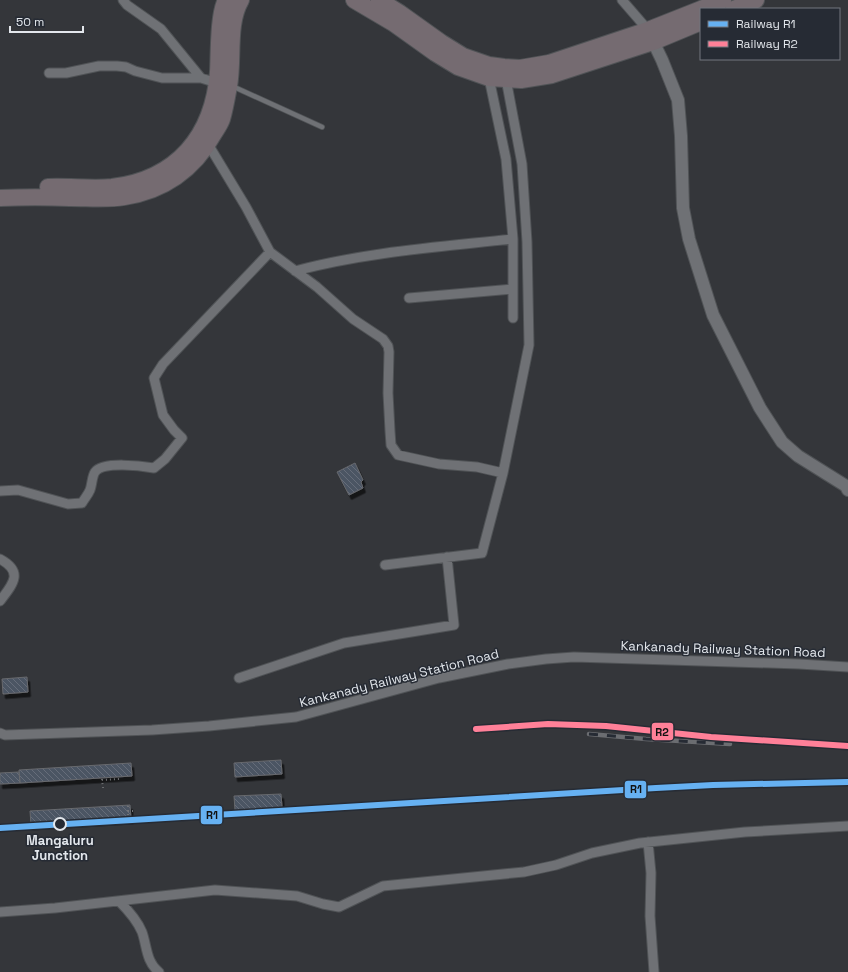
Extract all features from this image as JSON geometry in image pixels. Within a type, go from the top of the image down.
[{"type":"highway","points":[[0,198],[124,198],[164,185],[183,173],[198,158],[208,144],[221,120],[223,84],[221,19],[226,0]]},
{"type":"highway","points":[[0,187],[112,187],[138,182],[158,174],[175,163],[198,137],[210,115],[223,84],[236,8],[241,0]]},
{"type":"highway","points":[[379,0],[463,56],[504,67],[520,68],[549,62],[700,22]]},
{"type":"highway","points":[[703,8],[723,0]]},
{"type":"highway","points":[[736,8],[756,0]]},
{"type":"highway","points":[[358,1],[458,67],[489,78],[506,80],[521,80],[552,75],[650,36],[700,10]]},
{"type":"street","points":[[123,0],[127,5],[161,29],[201,78]]},
{"type":"street","points":[[622,0],[650,36],[662,60],[678,100],[681,136],[683,208],[689,239],[713,316],[760,408],[782,442],[798,456],[847,488]]},
{"type":"street","points":[[49,73],[66,73],[99,66],[126,66],[135,71],[162,78],[201,78],[223,84]]},
{"type":"street","points":[[489,78],[506,159],[513,239],[513,318]]},
{"type":"street","points":[[385,564],[482,553],[503,473],[529,345],[527,242],[522,164],[506,80]]},
{"type":"street","points":[[208,144],[246,207],[270,252],[317,287],[354,319],[383,339],[388,346],[390,438],[391,445],[398,454],[439,464],[477,467],[503,473]]},
{"type":"street","points":[[295,271],[326,262],[404,251],[513,239]]},
{"type":"street","points":[[0,491],[18,490],[68,504],[82,504],[89,492],[95,472],[100,468],[112,465],[154,468],[165,459],[182,438],[163,415],[154,378],[163,364],[270,252]]},
{"type":"street","points":[[409,298],[513,289]]},
{"type":"street","points":[[239,678],[344,643],[454,625],[447,557]]},
{"type":"street","points":[[0,559],[11,565],[14,574],[12,586],[0,601]]},
{"type":"street","name":"Kankanady Railway Station Road","points":[[2,734],[152,730],[296,717],[439,678],[508,664],[546,659],[581,658],[848,667]]},
{"type":"street","points":[[0,912],[54,908],[215,890],[298,896],[323,904],[339,907],[383,886],[524,872],[556,865],[592,853],[648,842],[745,832],[848,826]]},
{"type":"street","points":[[648,842],[651,873],[650,916],[654,972]]},
{"type":"street","points":[[119,901],[129,911],[142,931],[150,964],[159,972]]},
{"type":"lane","points":[[223,84],[322,127]]},
{"type":"path","points":[[103,788],[102,780],[120,779]]},
{"type":"path","points":[[128,806],[128,818]]},
{"type":"path","points":[[128,812],[134,811]]},
{"type":"building","points":[[355,463],[363,480],[361,482],[363,488],[349,495],[337,472]]},
{"type":"building","points":[[27,677],[28,692],[3,694],[2,679]]},
{"type":"building","points":[[281,760],[282,774],[235,777],[234,763]]},
{"type":"building","points":[[131,763],[132,776],[20,783],[19,770]]},
{"type":"building","points":[[19,772],[20,783],[0,784],[0,773]]},
{"type":"building","points":[[281,794],[282,807],[235,810],[234,796]]},
{"type":"building","points":[[130,805],[131,819],[31,825],[30,811]]},
{"type":"railway","points":[[476,729],[548,724],[606,726],[711,737],[848,746]]},
{"type":"railway","points":[[589,734],[730,744]]},
{"type":"rail line","name":"R2","points":[[476,729],[548,724],[606,726],[711,737],[848,746]]},
{"type":"rail line","name":"R1","points":[[0,828],[656,788],[713,785],[848,782]]},
{"type":"place","name":"Mangaluru Junction","points":[[60,824]]}]
